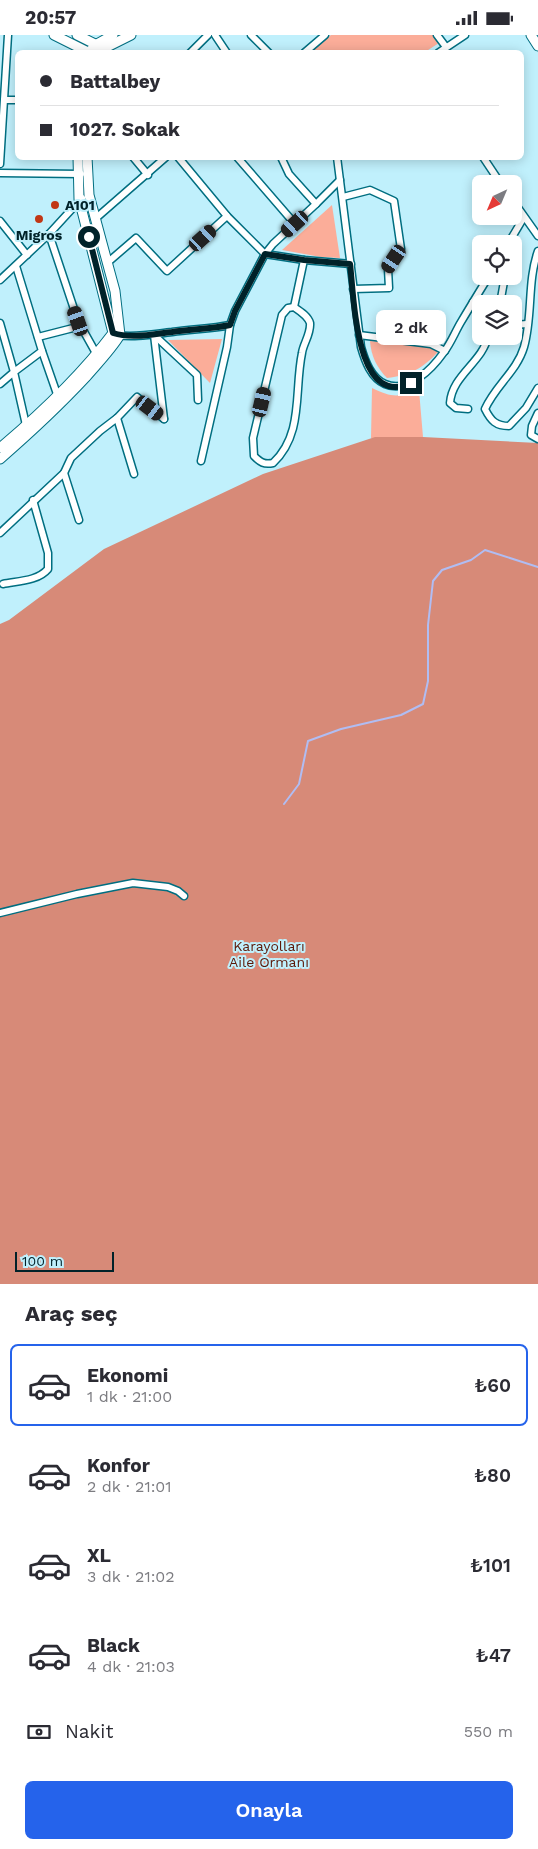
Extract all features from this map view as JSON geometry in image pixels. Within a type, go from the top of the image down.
[{"type":"street","points":[[0,164],[4,100],[2,92],[8,35]]},
{"type":"street","points":[[54,35],[85,50]]},
{"type":"street","points":[[77,35],[100,48]]},
{"type":"street","points":[[100,48],[113,35]]},
{"type":"street","points":[[100,48],[131,35]]},
{"type":"street","points":[[193,50],[208,35]]},
{"type":"street","points":[[215,35],[225,50]]},
{"type":"street","points":[[251,35],[266,50]]},
{"type":"street","points":[[308,50],[325,35]]},
{"type":"street","points":[[437,35],[446,47]]},
{"type":"street","points":[[442,50],[465,35]]},
{"type":"street","points":[[530,35],[538,46]]},
{"type":"street","points":[[4,100],[15,100]]},
{"type":"street","points":[[0,459],[34,430],[68,396],[94,367],[117,334],[115,291],[79,160]]},
{"type":"street","points":[[85,160],[79,199],[117,334]]},
{"type":"street","points":[[136,160],[148,175]]},
{"type":"street","points":[[95,219],[163,160]]},
{"type":"street","points":[[180,160],[227,216],[265,254],[350,264]]},
{"type":"street","points":[[240,160],[295,224]]},
{"type":"street","points":[[282,160],[289,174],[316,204]]},
{"type":"street","points":[[337,160],[359,335],[364,358],[371,372],[388,385],[403,386],[423,375],[435,365],[445,351],[472,303]]},
{"type":"street","points":[[485,160],[495,175]]},
{"type":"street","points":[[0,173],[82,173]]},
{"type":"street","points":[[201,461],[227,347],[230,325],[235,311],[265,254],[273,244],[340,180]]},
{"type":"street","points":[[343,197],[370,190],[394,201],[402,249],[388,269],[389,288],[353,289]]},
{"type":"street","points":[[0,280],[49,234],[79,199],[88,195]]},
{"type":"street","points":[[522,214],[538,236]]},
{"type":"street","points":[[108,263],[136,238],[167,271],[227,216]]},
{"type":"street","points":[[513,235],[524,217]]},
{"type":"street","points":[[0,221],[27,255]]},
{"type":"street","points":[[49,234],[81,326],[97,355]]},
{"type":"street","points":[[538,251],[532,274],[531,307],[525,346],[519,362],[490,397],[485,409],[498,426],[509,427],[526,408],[538,388]]},
{"type":"street","points":[[294,307],[304,260]]},
{"type":"street","points":[[16,266],[57,394]]},
{"type":"street","points":[[294,307],[307,317],[310,324],[309,333],[302,351],[296,420],[288,445],[273,463],[267,464],[260,462],[254,456],[253,438],[282,315],[288,308],[294,307]]},
{"type":"street","points":[[0,323],[26,425]]},
{"type":"street","points":[[522,324],[528,324]]},
{"type":"street","points":[[0,448],[26,425],[117,334],[154,335],[230,325]]},
{"type":"street","points":[[38,337],[81,326]]},
{"type":"street","points":[[154,335],[197,375],[198,401]]},
{"type":"street","points":[[0,533],[64,473],[71,458],[117,418],[136,397],[164,419],[154,335]]},
{"type":"street","points":[[359,335],[431,344],[445,351]]},
{"type":"street","points":[[468,409],[456,408],[450,403],[451,393],[457,380],[484,345]]},
{"type":"street","points":[[0,384],[42,351]]},
{"type":"street","points":[[538,413],[532,426],[532,435],[538,439]]},
{"type":"street","points":[[117,418],[134,474]]},
{"type":"street","points":[[64,473],[79,520]]},
{"type":"street","points":[[3,584],[38,577],[48,569],[48,553],[33,501]]},
{"type":"street","points":[[0,913],[77,894],[133,883],[168,887],[184,896]]},
{"type":"shaded area","points":[[331,35],[433,35],[439,43],[428,50],[312,50]]},
{"type":"shaded area","points":[[332,205],[340,258],[321,257],[282,250]]},
{"type":"shaded area","points":[[222,339],[210,383],[168,340]]},
{"type":"shaded area","points":[[370,341],[429,347],[438,352],[427,363],[415,370],[387,378],[375,361]]},
{"type":"shaded area","points":[[372,388],[390,395],[406,394],[419,390],[423,437],[371,438]]},
{"type":"green space","name":"Karayolları Aile Ormanı","points":[[375,437],[423,437],[538,443],[538,1284],[0,1284],[0,624],[9,620],[104,549],[263,474]]},
{"type":"waterway","points":[[284,804],[299,784],[308,741],[341,729],[401,715],[423,704],[428,681],[428,625],[433,581],[442,570],[471,560],[485,550],[538,567]]},
{"type":"place","name":"A101","points":[[55,205]]},
{"type":"place","name":"Migros","points":[[39,219]]},
{"type":"route","points":[[89,237],[113,333],[120,335],[154,335],[230,325],[235,311],[265,254],[350,264],[361,347],[371,372],[382,382],[395,387],[411,383]]}]
